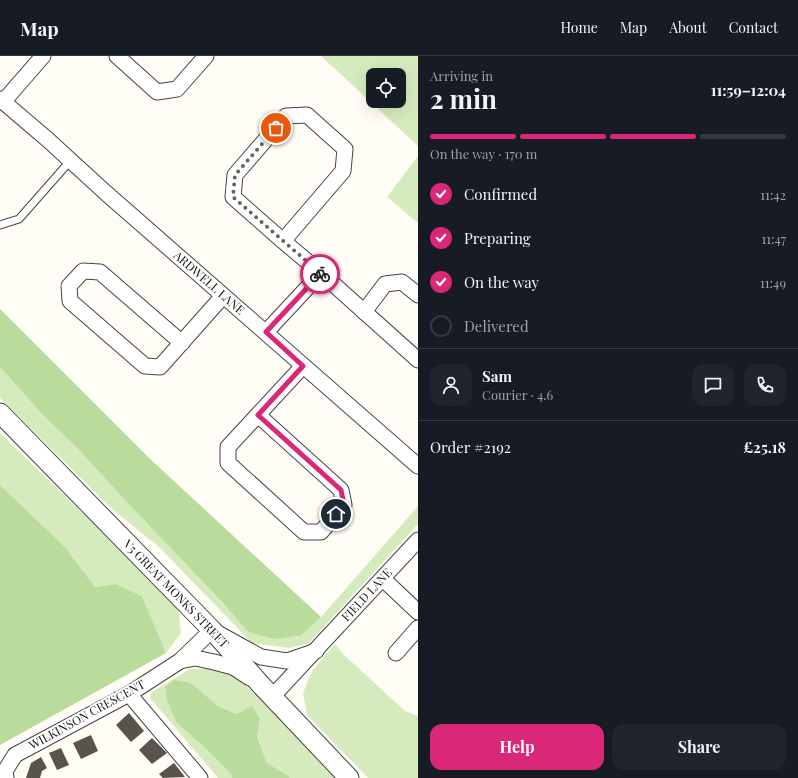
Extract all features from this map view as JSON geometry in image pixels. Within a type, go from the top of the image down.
[{"type":"street","points":[[1,101],[43,56]]},
{"type":"street","points":[[117,56],[157,92],[177,89],[206,56]]},
{"type":"street","name":"ARDWELL LANE","points":[[1,101],[71,160],[106,193],[418,466]]},
{"type":"street","points":[[283,241],[343,171],[345,149],[307,115],[286,116],[235,175],[233,197],[418,360]]},
{"type":"street","points":[[182,343],[100,272],[83,271],[69,286],[70,301],[144,366],[160,367],[182,343],[223,296]]},
{"type":"street","points":[[266,332],[320,273]]},
{"type":"street","points":[[364,312],[385,284],[402,282],[418,295]]},
{"type":"street","points":[[258,415],[341,490],[344,505],[321,532],[304,532],[228,463],[228,447],[303,366]]},
{"type":"street","name":"V5 GREAT MONKS STREET","points":[[0,413],[212,630],[266,691],[344,773]]},
{"type":"street","name":"FIELD LANE","points":[[266,691],[316,650],[418,540]]},
{"type":"street","points":[[383,579],[418,612]]},
{"type":"street","points":[[396,653],[418,628]]},
{"type":"street","name":"FIELD LANE","points":[[212,630],[261,657],[287,661],[316,650]]},
{"type":"street","name":"WILKINSON CRESCENT","points":[[6,778],[5,772],[15,755],[129,694],[180,661],[212,630]]},
{"type":"street","name":"WILKINSON CRESCENT","points":[[180,661],[194,658],[233,667],[266,691]]},
{"type":"street","points":[[129,694],[200,778]]},
{"type":"lane","points":[[0,225],[19,219],[71,160]]},
{"type":"green space","points":[[321,56],[418,56],[418,146],[377,108],[406,108],[406,68],[366,68],[366,98]]},
{"type":"green space","points":[[418,156],[418,223],[387,197]]},
{"type":"green space","points":[[0,309],[148,457],[321,617],[302,635],[275,639],[248,632],[224,604],[80,451],[41,413],[0,367]]},
{"type":"green space","points":[[0,367],[41,413],[80,451],[224,604],[248,632],[302,635],[321,617],[418,506],[418,524],[309,643],[289,648],[252,643],[159,547],[112,509],[0,398]]},
{"type":"green space","points":[[0,433],[178,606],[181,633],[166,653],[142,596],[116,584],[95,587],[64,546],[0,485]]},
{"type":"green space","points":[[0,485],[64,546],[95,587],[116,584],[142,596],[166,653],[0,745]]},
{"type":"green space","points":[[335,644],[342,653],[405,711],[418,716],[418,778],[368,778],[307,715],[303,693],[312,671]]},
{"type":"green space","points":[[190,669],[220,669],[245,685],[340,778],[289,778],[290,777],[267,763],[257,737],[260,719],[237,714],[218,706],[191,683],[167,701],[176,722],[231,774],[232,778],[218,778],[150,698],[152,692]]},
{"type":"green space","points":[[174,680],[191,683],[218,706],[237,714],[252,706],[260,719],[257,737],[267,763],[290,777],[232,778],[231,774],[204,747],[176,722],[167,701],[165,687]]},
{"type":"building","points":[[129,713],[144,731],[131,742],[116,725]]},
{"type":"building","points":[[91,735],[98,751],[81,759],[73,743]]},
{"type":"building","points":[[152,738],[167,753],[152,764],[139,750]]},
{"type":"building","points":[[61,748],[69,765],[57,770],[49,753]]},
{"type":"building","points":[[41,757],[47,768],[42,771],[40,778],[26,778],[31,763]]},
{"type":"building","points":[[174,763],[185,777],[163,778],[159,774]]},
{"type":"way so far","points":[[276,128],[235,175],[233,197],[320,274]]},
{"type":"route","points":[[320,274],[266,332],[303,366],[258,415],[341,490],[344,505],[336,514]]}]
